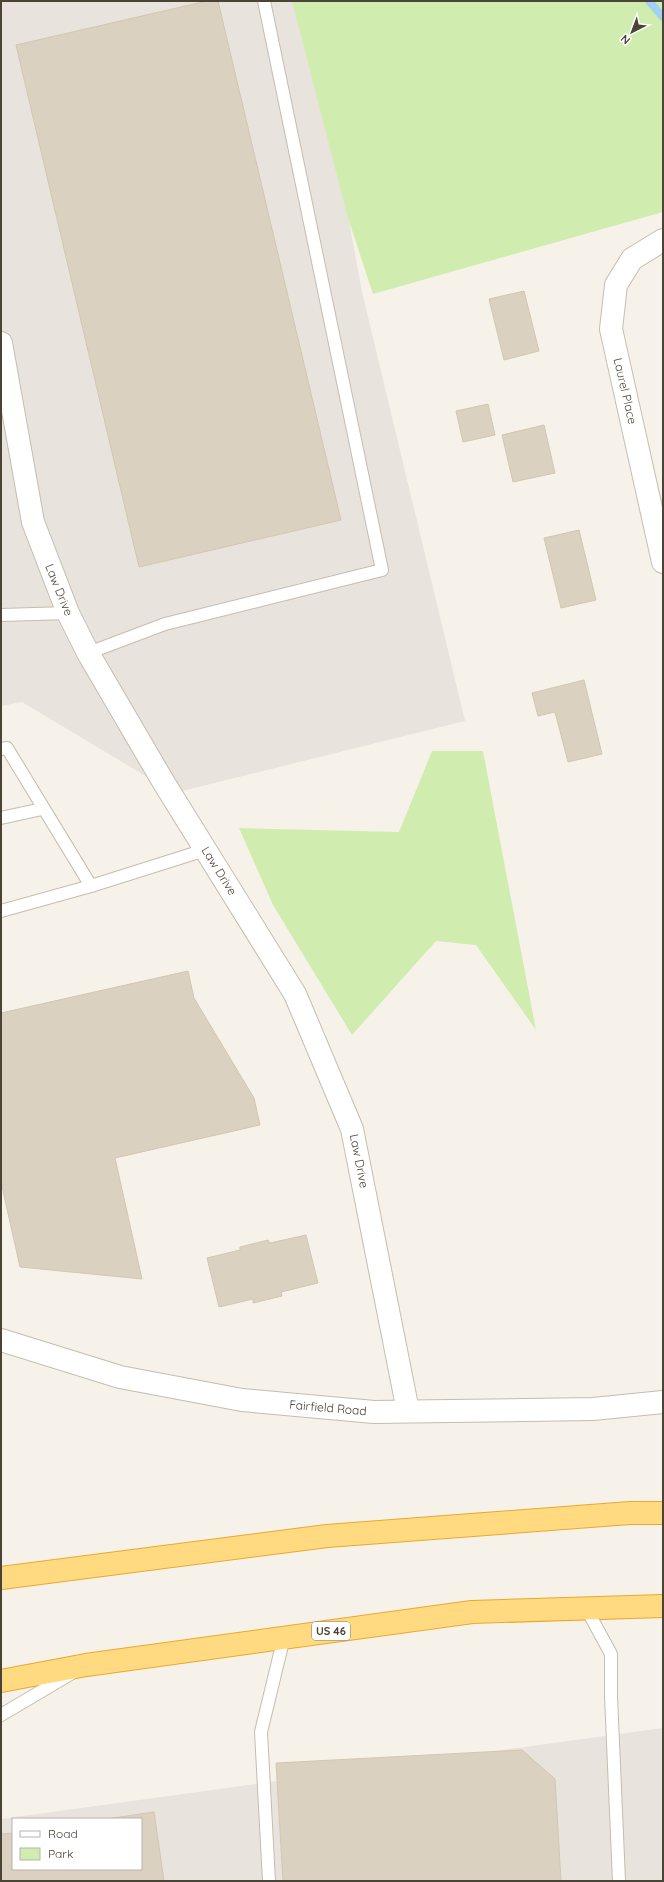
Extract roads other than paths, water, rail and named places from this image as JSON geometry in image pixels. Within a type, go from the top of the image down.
[{"type":"highway","points":[[1,1578],[327,1536],[630,1513],[663,1513]]},
{"type":"highway","name":"US 46","points":[[1,1681],[86,1665],[472,1612],[663,1606]]},
{"type":"street","name":"Laurel Place","points":[[663,240],[632,259],[616,286],[611,329],[663,562]]},
{"type":"street","name":"Law Drive","points":[[1,343],[3,367],[33,522],[68,613],[88,653],[164,783],[295,994],[352,1129],[408,1411]]},
{"type":"street","name":"Fairfield Road","points":[[1,1340],[120,1377],[242,1400],[374,1412],[593,1409],[663,1402]]},
{"type":"lane","points":[[88,653],[165,624],[382,570],[264,1]]},
{"type":"lane","points":[[1,615],[68,613]]},
{"type":"lane","points":[[1,749],[6,748],[42,809],[91,886]]},
{"type":"lane","points":[[1,818],[42,809]]},
{"type":"lane","points":[[1,911],[91,886],[206,850]]},
{"type":"lane","points":[[586,1608],[611,1654],[611,1696],[619,1881]]},
{"type":"lane","points":[[269,1881],[262,1732],[284,1637]]},
{"type":"lane","points":[[1,1715],[86,1665]]},
{"type":"waterway","points":[[649,1],[663,17]]}]
